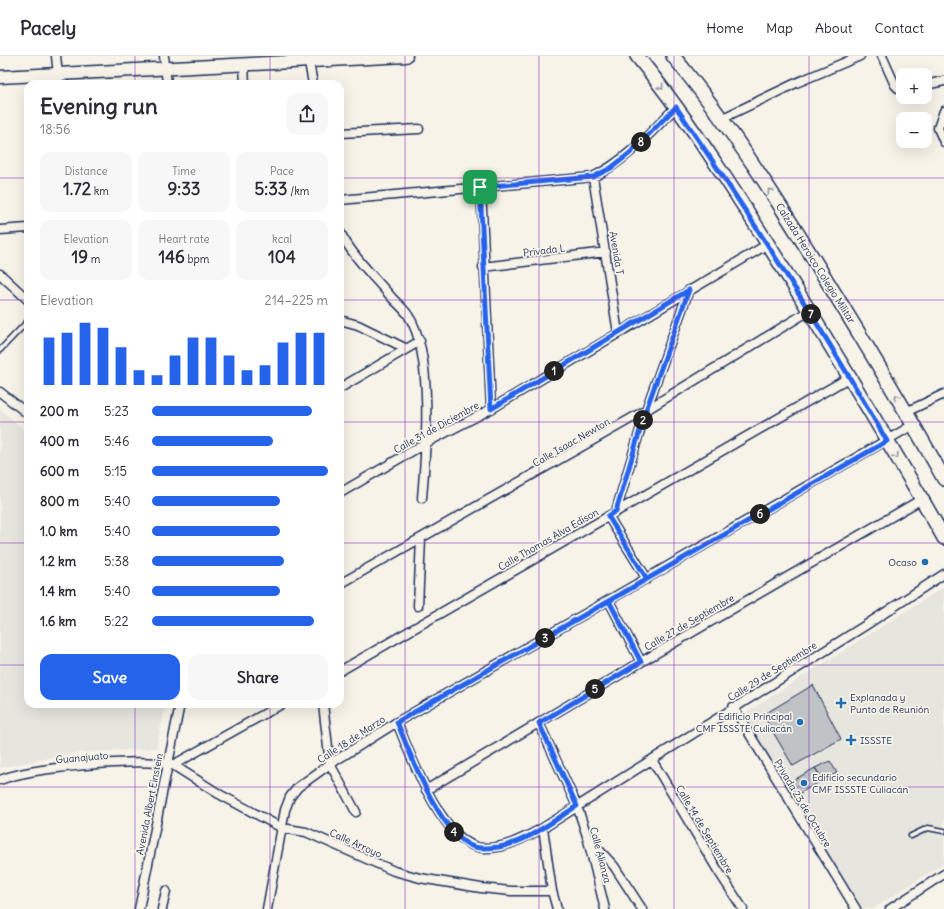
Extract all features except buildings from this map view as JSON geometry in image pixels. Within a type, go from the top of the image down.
[{"type":"main road","points":[[637,56],[676,107],[768,244],[850,377],[944,538]]},
{"type":"main road","name":"Calzada Heroico Colegio Militar","points":[[674,56],[721,119],[785,212],[906,412],[944,479]]},
{"type":"street","points":[[56,56],[59,79]]},
{"type":"street","points":[[164,56],[167,80]]},
{"type":"street","points":[[0,77],[59,79],[166,69],[244,65],[309,59],[406,56]]},
{"type":"street","points":[[721,119],[796,83],[860,56]]},
{"type":"street","points":[[882,56],[896,80]]},
{"type":"street","points":[[309,59],[312,80]]},
{"type":"street","points":[[244,65],[245,80]]},
{"type":"street","points":[[932,84],[944,81]]},
{"type":"street","points":[[344,200],[593,177],[611,168],[630,153],[676,107]]},
{"type":"street","points":[[944,111],[938,128],[944,142]]},
{"type":"street","points":[[344,133],[419,129]]},
{"type":"street","name":"Avenida T","points":[[593,177],[618,333]]},
{"type":"street","points":[[480,187],[491,409]]},
{"type":"street","points":[[0,230],[24,228]]},
{"type":"street","points":[[344,239],[351,250],[406,313],[416,327],[423,355],[426,443],[422,498]]},
{"type":"street","name":"Calle 31 de Diciembre","points":[[344,491],[426,443],[491,409],[768,244]]},
{"type":"street","name":"Privada L","points":[[483,267],[606,252]]},
{"type":"street","points":[[0,274],[24,296]]},
{"type":"street","points":[[616,511],[646,410],[689,290]]},
{"type":"street","name":"Calle Isaac Newton","points":[[344,582],[646,410],[809,311]]},
{"type":"street","points":[[344,321],[358,326],[404,348]]},
{"type":"street","points":[[344,386],[404,348],[420,341]]},
{"type":"street","name":"Calle Thomas Alva Edison","points":[[344,669],[850,377]]},
{"type":"street","points":[[0,392],[24,411]]},
{"type":"street","points":[[906,412],[944,394]]},
{"type":"street","name":"Calle 18 de Marzo","points":[[267,909],[285,810],[290,797],[298,787],[330,764],[397,722],[913,425]]},
{"type":"street","name":"Calle 27 de Septiembre","points":[[426,790],[641,662],[922,499]]},
{"type":"street","points":[[608,516],[647,579]]},
{"type":"street","points":[[418,606],[421,539]]},
{"type":"street","name":"Calle 29 de Septiembre","points":[[426,790],[444,818],[462,840],[473,846],[483,848],[500,847],[512,842],[542,828],[652,760],[944,574]]},
{"type":"street","points":[[609,601],[641,662]]},
{"type":"street","name":"Avenida Albert Einstein","points":[[139,909],[170,765],[179,708]]},
{"type":"street","points":[[170,765],[275,708]]},
{"type":"street","points":[[323,708],[330,764],[356,812]]},
{"type":"street","name":"Privada 23 de Octubre","points":[[733,708],[803,816],[856,909]]},
{"type":"street","points":[[397,722],[426,790]]},
{"type":"street","name":"Calle Alianza","points":[[539,723],[577,806],[587,836],[605,909]]},
{"type":"street","name":"Calle 14 de Septiembre","points":[[652,760],[717,869],[743,909]]},
{"type":"street","name":"Guanajuato","points":[[0,780],[28,773],[67,768],[123,764],[170,765]]},
{"type":"street","name":"Calle Arroyo","points":[[170,765],[219,794],[282,828],[306,832],[394,871],[420,878],[511,891],[552,891]]},
{"type":"street","points":[[542,828],[552,891],[557,909]]},
{"type":"street","points":[[587,836],[614,866],[642,909]]},
{"type":"street","points":[[890,909],[944,874]]},
{"type":"street","points":[[162,909],[166,891]]},
{"type":"lane","points":[[0,350],[24,325]]},
{"type":"lane","points":[[911,836],[928,828],[944,831]]},
{"type":"shaded area","points":[[0,409],[24,430],[24,708],[165,708],[156,748],[75,753],[0,768]]},
{"type":"shaded area","name":"ISSSTE","points":[[944,587],[944,863],[873,909],[861,909],[742,715]]},
{"type":"place","name":"Ocaso","points":[[925,562]]},
{"type":"place","name":"Explanada y Punto de Reunión","points":[[841,703]]},
{"type":"place","name":"Edificio Principal CMF ISSSTE Culiacán","points":[[800,722]]},
{"type":"place","name":"ISSSTE","points":[[851,740]]},
{"type":"place","name":"Edificio secundario CMF ISSSTE Culiacán","points":[[804,783]]},
{"type":"route","points":[[676,107],[768,244],[850,377],[887,441],[609,601],[641,662],[539,723],[577,806],[542,828],[519,840],[500,847],[483,848],[473,846],[462,840],[452,830],[426,790],[397,722],[647,579],[608,516],[616,511],[646,410],[689,290],[491,409],[480,187],[593,177],[611,168],[630,153],[676,107]]}]
